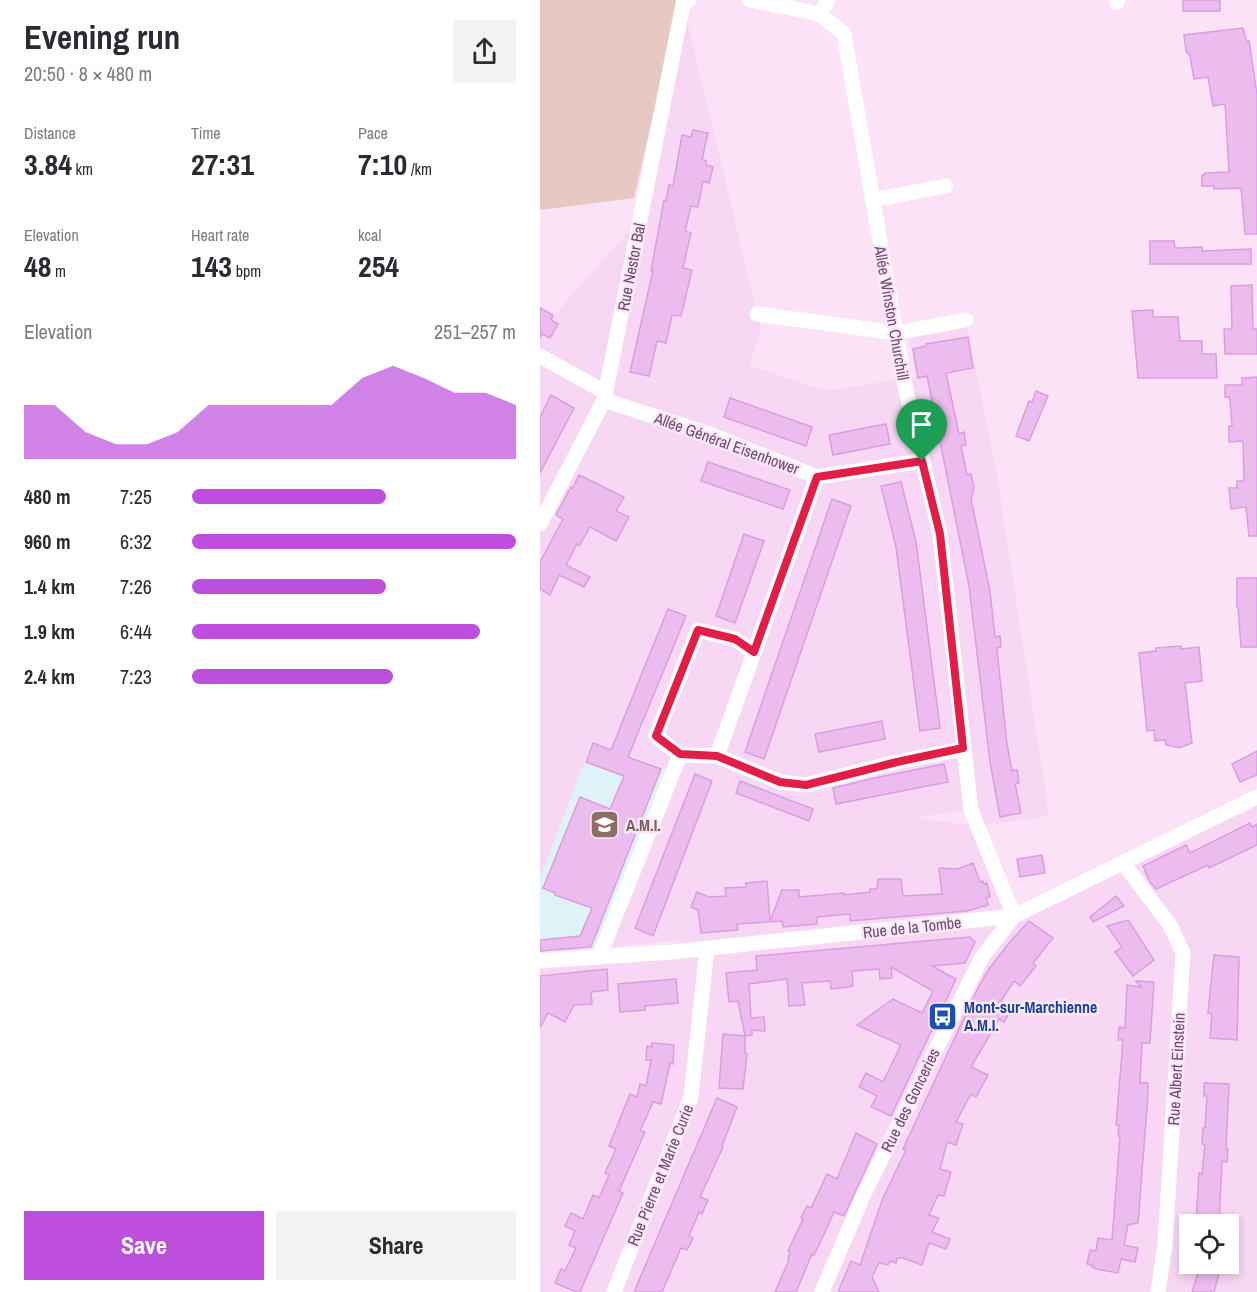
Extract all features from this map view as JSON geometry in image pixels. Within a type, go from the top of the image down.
[{"type":"street","name":"Rue Nestor Bal","points":[[540,524],[604,396],[684,4],[689,0]]},
{"type":"street","points":[[750,0],[820,14],[828,0]]},
{"type":"street","name":"Allée Winston Churchill","points":[[820,14],[844,34],[906,391],[940,534],[971,810],[1014,916]]},
{"type":"street","points":[[872,200],[946,186]]},
{"type":"street","points":[[758,314],[896,333],[966,320]]},
{"type":"street","name":"Allée Général Eisenhower","points":[[540,356],[604,396],[712,435],[817,477],[922,461]]},
{"type":"street","points":[[717,756],[817,477]]},
{"type":"street","points":[[754,652],[735,639],[698,630],[656,736],[680,754],[717,756],[780,782],[806,785],[963,748]]},
{"type":"street","points":[[599,957],[680,754]]},
{"type":"street","name":"Rue de la Tombe","points":[[540,961],[707,948],[1014,916],[1257,797]]},
{"type":"street","name":"Rue Albert Einstein","points":[[1123,863],[1170,925],[1183,953],[1166,1244],[1158,1292]]},
{"type":"street","name":"Rue des Gonceries","points":[[822,1292],[864,1194],[982,957],[1014,916]]},
{"type":"street","name":"Rue Pierre et Marie Curie","points":[[614,1292],[691,1097],[707,948]]},
{"type":"shaded area","points":[[540,0],[683,0],[634,198],[540,210]]},
{"type":"shaded area","points":[[683,4],[761,330],[749,365],[825,391],[916,377],[909,337],[967,324],[996,469],[1049,816],[978,827],[1008,923],[1257,802],[1257,1292],[540,1292],[540,959],[675,950],[677,941],[607,947],[540,924],[540,331],[640,219]],"holes":[[[971,810],[977,826],[915,818]]]},
{"type":"shaded area","name":"A.M.I.","points":[[592,742],[673,772],[596,948],[540,951],[540,878]]},
{"type":"building","points":[[1183,0],[1220,0],[1220,11],[1183,11]]},
{"type":"building","points":[[1243,28],[1247,42],[1249,41],[1257,94],[1257,234],[1245,234],[1241,188],[1214,189],[1214,186],[1202,186],[1202,175],[1205,173],[1229,172],[1225,104],[1213,106],[1208,77],[1194,79],[1184,35]]},
{"type":"building","points":[[693,130],[708,133],[702,159],[706,161],[706,165],[713,167],[709,183],[703,181],[698,207],[691,206],[685,231],[691,233],[683,268],[692,270],[681,316],[672,315],[666,343],[657,341],[649,376],[630,372],[653,271],[651,271],[664,200],[666,201],[669,185],[673,186],[682,135],[691,137]]},
{"type":"building","points":[[1150,241],[1174,241],[1175,248],[1202,247],[1202,251],[1251,249],[1251,264],[1150,264]]},
{"type":"building","points":[[1252,285],[1253,329],[1257,329],[1257,354],[1225,354],[1224,329],[1232,329],[1231,286]]},
{"type":"building","points":[[540,308],[553,315],[551,320],[558,324],[550,338],[542,334],[540,338]]},
{"type":"building","points":[[1153,310],[1153,317],[1178,317],[1180,341],[1202,341],[1202,354],[1216,354],[1217,378],[1138,378],[1132,311]]},
{"type":"building","points":[[968,337],[973,368],[946,373],[959,434],[964,432],[966,445],[961,446],[967,475],[971,474],[974,487],[971,499],[990,591],[995,637],[1000,636],[1001,647],[997,650],[1007,744],[1012,771],[1017,770],[1019,783],[1015,784],[1021,813],[1000,817],[990,762],[969,586],[927,376],[918,378],[913,349],[926,346],[926,344]]},
{"type":"building","points":[[1257,377],[1257,536],[1249,536],[1246,507],[1231,509],[1229,488],[1237,488],[1237,481],[1244,481],[1243,441],[1229,442],[1229,426],[1232,426],[1230,400],[1229,397],[1225,397],[1225,385],[1242,385],[1242,378]]},
{"type":"building","points":[[1036,391],[1048,396],[1029,441],[1016,436],[1029,401],[1032,402]]},
{"type":"building","points":[[551,395],[574,408],[540,473],[540,417]]},
{"type":"building","points":[[730,398],[812,427],[806,446],[724,417]]},
{"type":"building","points":[[886,424],[890,444],[833,455],[829,435]]},
{"type":"building","points":[[708,462],[790,490],[783,509],[701,481]]},
{"type":"building","points":[[579,475],[624,497],[616,511],[629,517],[616,541],[590,527],[579,546],[577,544],[566,565],[590,577],[584,587],[559,575],[550,595],[540,589],[540,562],[563,519],[556,515]]},
{"type":"building","points":[[901,482],[916,542],[940,728],[920,731],[896,547],[881,486]]},
{"type":"building","points":[[832,499],[851,506],[764,759],[745,752]]},
{"type":"building","points":[[744,534],[764,541],[735,623],[716,616]]},
{"type":"building","points":[[1237,578],[1257,578],[1257,647],[1241,647]]},
{"type":"building","name":"A.M.I.","points":[[668,609],[686,616],[628,757],[661,769],[591,947],[540,951],[540,940],[580,936],[592,908],[555,895],[543,888],[580,797],[610,809],[624,776],[586,762],[593,743],[611,750]]},
{"type":"building","points":[[1181,646],[1181,649],[1199,647],[1202,681],[1185,683],[1192,743],[1179,748],[1166,745],[1165,740],[1155,741],[1154,730],[1147,731],[1139,653],[1156,651],[1156,648]]},
{"type":"building","points":[[882,721],[885,739],[819,752],[815,734]]},
{"type":"building","points":[[1257,751],[1257,775],[1240,782],[1232,764]]},
{"type":"building","points":[[944,764],[948,782],[836,804],[833,788]]},
{"type":"building","points":[[695,774],[712,781],[653,936],[635,928]]},
{"type":"building","points":[[740,781],[813,809],[809,821],[736,793]]},
{"type":"building","points":[[1250,823],[1252,827],[1257,824],[1257,845],[1209,868],[1208,865],[1156,889],[1150,882],[1143,866],[1186,845],[1190,853]]},
{"type":"building","points":[[1042,855],[1045,873],[1020,877],[1017,859]]},
{"type":"building","points":[[973,863],[980,882],[987,883],[990,897],[986,898],[988,905],[967,911],[850,921],[850,914],[817,917],[817,924],[783,927],[782,921],[737,924],[738,930],[701,933],[698,910],[691,907],[697,892],[709,897],[726,896],[725,888],[746,887],[746,883],[767,881],[770,921],[782,890],[799,890],[799,897],[844,893],[844,895],[877,889],[878,879],[901,879],[903,896],[942,894],[939,868],[957,869]]},
{"type":"building","points":[[1116,896],[1124,906],[1093,922],[1090,917]]},
{"type":"building","points":[[1128,920],[1154,960],[1133,976],[1115,952],[1122,947],[1107,926]]},
{"type":"building","points":[[1029,921],[1053,938],[1033,963],[1036,966],[1020,986],[1014,981],[999,1004],[1011,1010],[1004,1022],[999,1019],[971,1067],[988,1075],[976,1097],[971,1094],[956,1122],[963,1124],[956,1145],[947,1142],[940,1169],[951,1172],[944,1196],[938,1195],[929,1215],[939,1218],[932,1232],[950,1239],[946,1249],[929,1243],[922,1265],[903,1258],[897,1258],[896,1263],[890,1261],[888,1265],[879,1263],[872,1277],[879,1292],[838,1292],[851,1261],[860,1265],[883,1198],[906,1150],[903,1149],[977,990],[989,969]]},
{"type":"building","points":[[970,937],[975,942],[965,963],[932,966],[956,979],[891,1116],[871,1107],[877,1096],[859,1087],[866,1073],[883,1082],[901,1045],[857,1025],[893,999],[922,1013],[933,991],[891,967],[892,978],[880,979],[879,969],[852,971],[853,986],[848,987],[831,989],[830,981],[802,983],[805,1005],[789,1006],[787,979],[749,984],[751,1018],[764,1017],[765,1031],[752,1030],[752,1035],[745,1036],[738,1001],[729,1002],[726,973],[757,970],[756,956]]},
{"type":"building","points":[[1214,955],[1239,957],[1237,1040],[1210,1038],[1212,1014],[1208,1013]]},
{"type":"building","points":[[607,969],[608,990],[591,992],[592,1004],[574,1005],[565,1022],[548,1013],[540,1028],[540,976]]},
{"type":"building","points":[[676,979],[678,1003],[645,1006],[645,1010],[620,1012],[618,984]]},
{"type":"building","points":[[1136,981],[1154,982],[1150,1043],[1142,1043],[1140,1083],[1148,1083],[1148,1095],[1138,1223],[1128,1225],[1124,1245],[1138,1248],[1135,1262],[1121,1259],[1118,1273],[1096,1269],[1087,1264],[1090,1250],[1096,1251],[1098,1238],[1112,1240],[1120,1136],[1118,1136],[1119,1125],[1116,1125],[1123,1040],[1118,1040],[1119,1027],[1125,1028],[1127,985],[1141,987]]},
{"type":"building","points":[[723,1034],[745,1036],[745,1053],[747,1054],[743,1089],[719,1088]]},
{"type":"building","points":[[652,1043],[674,1045],[673,1064],[670,1063],[661,1104],[653,1102],[640,1131],[645,1132],[619,1191],[623,1193],[580,1292],[577,1292],[555,1283],[561,1269],[565,1271],[576,1248],[569,1245],[575,1231],[565,1226],[571,1213],[583,1219],[593,1195],[599,1198],[609,1175],[605,1173],[616,1149],[609,1146],[630,1094],[637,1097],[640,1084],[646,1086],[651,1060],[646,1060],[647,1046],[652,1047]]},
{"type":"building","points":[[1204,1083],[1229,1084],[1226,1149],[1228,1149],[1227,1162],[1222,1161],[1219,1214],[1197,1214],[1199,1173],[1202,1174],[1205,1145],[1202,1144],[1207,1096],[1204,1096]]},
{"type":"building","points":[[717,1098],[737,1107],[723,1147],[700,1197],[708,1200],[702,1214],[699,1212],[689,1236],[693,1238],[687,1250],[681,1248],[662,1292],[634,1292]]},
{"type":"building","points":[[856,1133],[877,1144],[844,1216],[834,1212],[814,1255],[812,1254],[796,1292],[775,1292],[789,1260],[790,1252],[788,1251],[807,1206],[811,1208],[827,1174],[837,1179]]},
{"type":"building","points":[[1198,1274],[1219,1274],[1214,1292],[1192,1292]]},
{"type":"place","name":"A.M.I.","points":[[605,825]]},
{"type":"place","name":"Mont-sur-Marchienne A.M.I.","points":[[943,1016]]},
{"type":"route","points":[[922,461],[940,534],[963,748],[806,785],[780,782],[717,756],[680,754],[656,736],[698,630],[735,639],[754,652],[817,477],[922,461]]}]
